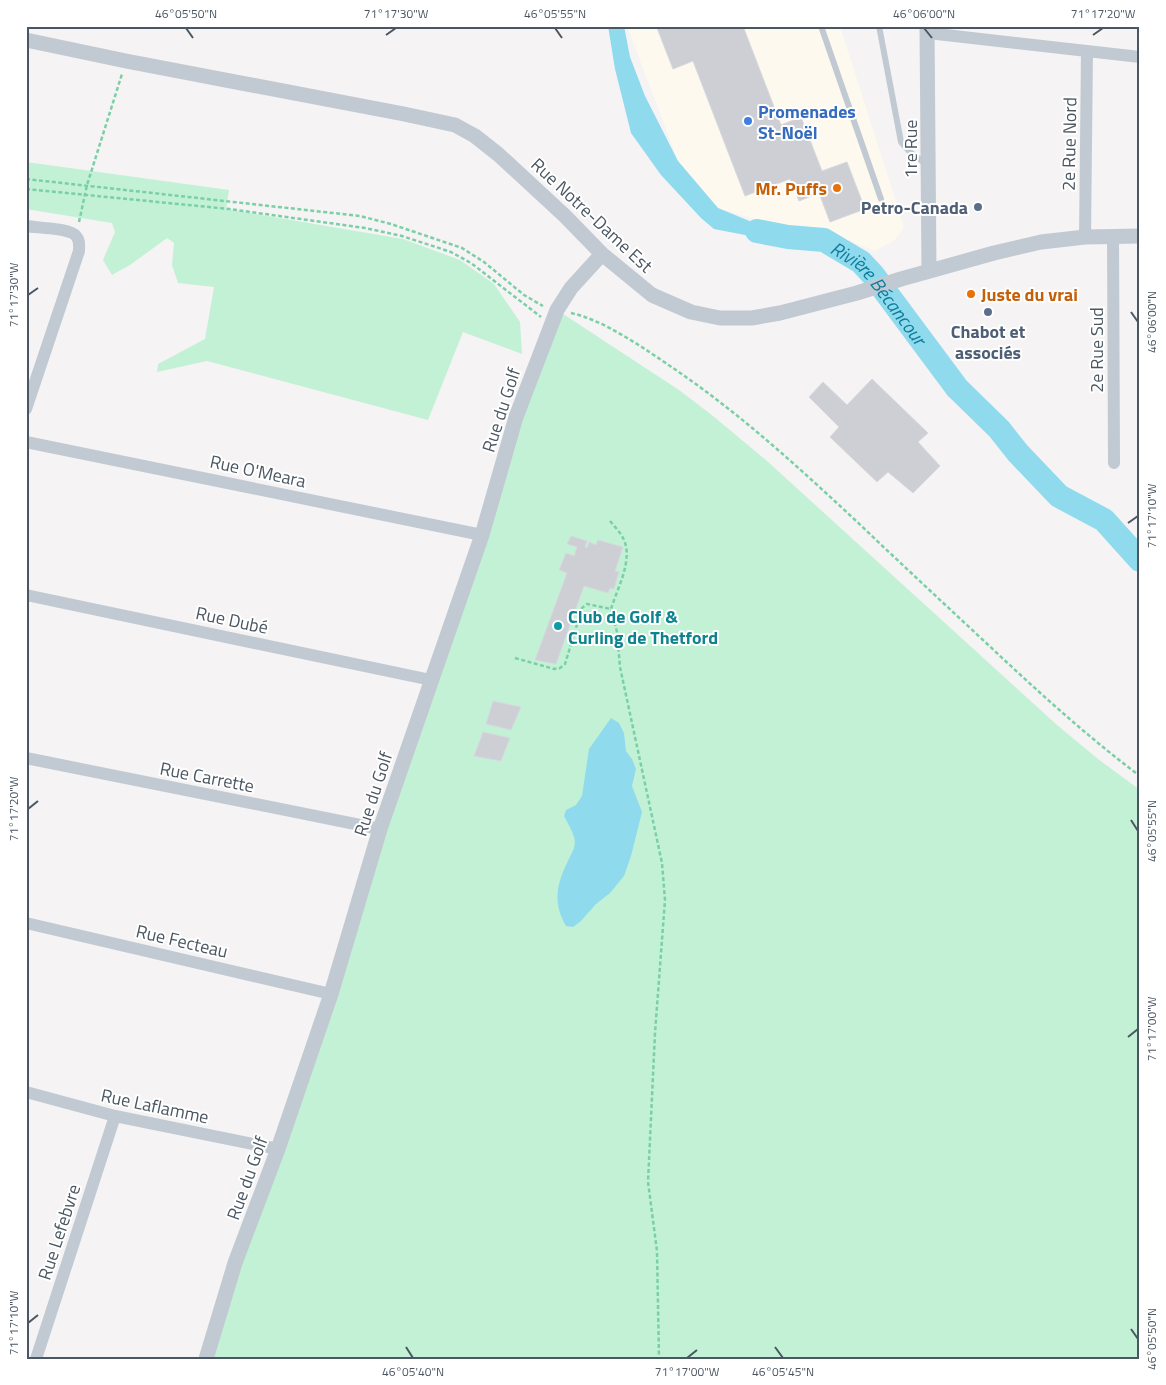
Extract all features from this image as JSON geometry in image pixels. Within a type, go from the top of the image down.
[{"type":"street","name":"1re Rue","points":[[928,30],[929,271]]},
{"type":"street","points":[[928,30],[1140,57]]},
{"type":"street","name":"Rue Notre-Dame Est","points":[[26,40],[404,114],[455,126],[475,136],[499,155],[565,216],[602,254],[652,295],[691,312],[720,318],[752,318],[780,314],[929,271],[1041,242],[1085,237],[1140,236]]},
{"type":"street","name":"2e Rue Nord","points":[[1085,237],[1087,51]]},
{"type":"street","points":[[26,226],[70,232],[77,236],[79,241],[79,251],[26,409]]},
{"type":"street","name":"2e Rue Sud","points":[[1113,237],[1114,463]]},
{"type":"street","name":"Rue du Golf","points":[[206,1359],[235,1263],[278,1150],[331,994],[380,829],[482,535],[516,417],[554,317],[571,288],[602,254]]},
{"type":"street","name":"Rue O'Meara","points":[[26,442],[482,535]]},
{"type":"street","name":"Rue Dubé","points":[[26,595],[431,680]]},
{"type":"street","name":"Rue Carrette","points":[[26,758],[380,829]]},
{"type":"street","name":"Rue Fecteau","points":[[26,923],[331,994]]},
{"type":"street","name":"Rue Laflamme","points":[[26,1092],[115,1116],[278,1150]]},
{"type":"street","name":"Rue Lefebvre","points":[[36,1359],[115,1116]]},
{"type":"lane","points":[[822,26],[881,199]]},
{"type":"lane","points":[[879,26],[901,142],[928,166]]},
{"type":"path","points":[[77,236],[85,195],[126,61]]},
{"type":"path","points":[[26,179],[360,216],[383,222],[462,248],[484,262],[554,317]]},
{"type":"path","points":[[26,189],[229,209],[365,228],[402,236],[451,252],[554,317],[580,315],[619,334],[694,382],[734,412],[813,481],[1041,695],[1101,747],[1140,776]]},
{"type":"path","points":[[610,521],[624,540],[627,550],[626,564],[611,609],[617,632],[620,667],[662,863],[665,900],[655,1033],[654,1088],[648,1182],[657,1251],[659,1359]]},
{"type":"path","points":[[515,658],[554,669],[560,668],[565,664],[582,608],[587,604],[611,609]]},
{"type":"shaded area","points":[[627,26],[840,26],[904,227],[895,240],[875,251],[847,240],[791,230],[718,208],[678,161]]},
{"type":"green space","points":[[26,162],[229,190],[226,209],[403,239],[460,260],[494,284],[520,322],[522,354],[463,332],[428,420],[207,361],[157,372],[158,364],[205,339],[214,287],[178,283],[172,265],[174,243],[167,238],[130,265],[112,275],[103,260],[115,232],[112,223],[26,209]]},
{"type":"green space","points":[[557,310],[679,390],[713,416],[767,461],[1057,725],[1140,790],[1140,1359],[206,1359]]},
{"type":"water","points":[[608,26],[624,26],[630,57],[645,96],[678,161],[718,208],[788,237],[745,235],[714,229],[701,218],[661,175],[631,133],[615,69]]},
{"type":"water","points":[[611,718],[619,723],[624,733],[626,751],[636,769],[632,786],[642,812],[624,876],[610,893],[596,904],[581,921],[573,927],[566,926],[559,910],[557,894],[560,879],[575,841],[564,816],[566,810],[576,805],[582,796],[589,749]]},
{"type":"building","name":"Promenades St-Noël","points":[[660,26],[743,26],[781,125],[801,117],[822,171],[847,162],[865,209],[830,222],[819,193],[799,201],[790,179],[745,196],[693,61],[673,69],[657,28]]},
{"type":"building","points":[[872,379],[928,433],[918,442],[940,466],[913,493],[888,472],[877,482],[830,437],[839,427],[809,397],[823,382],[847,405]]},
{"type":"building","name":"Club de Golf & Curling de Thetford","points":[[571,536],[587,541],[585,547],[587,548],[589,542],[596,545],[598,540],[623,547],[615,571],[619,572],[614,589],[610,588],[608,593],[584,586],[556,664],[535,660],[567,573],[559,570],[566,553],[574,556],[577,547],[567,544]]},
{"type":"building","points":[[493,701],[521,707],[511,730],[486,724]]},
{"type":"building","points":[[483,732],[510,738],[501,761],[474,756]]},
{"type":"waterway","name":"Rivière Bécancour","points":[[757,231],[788,237],[824,240],[861,262],[873,275],[957,388],[999,429],[1018,453],[1059,496],[1104,520],[1140,560]]},
{"type":"place","name":"Promenades St-Noël","points":[[748,121]]},
{"type":"place","name":"Mr. Puffs","points":[[837,188]]},
{"type":"place","name":"Petro-Canada","points":[[978,207]]},
{"type":"place","name":"Juste du vrai","points":[[971,294]]},
{"type":"place","name":"Chabot et associés","points":[[988,312]]},
{"type":"place","name":"Club de Golf & Curling de Thetford","points":[[558,626]]}]
